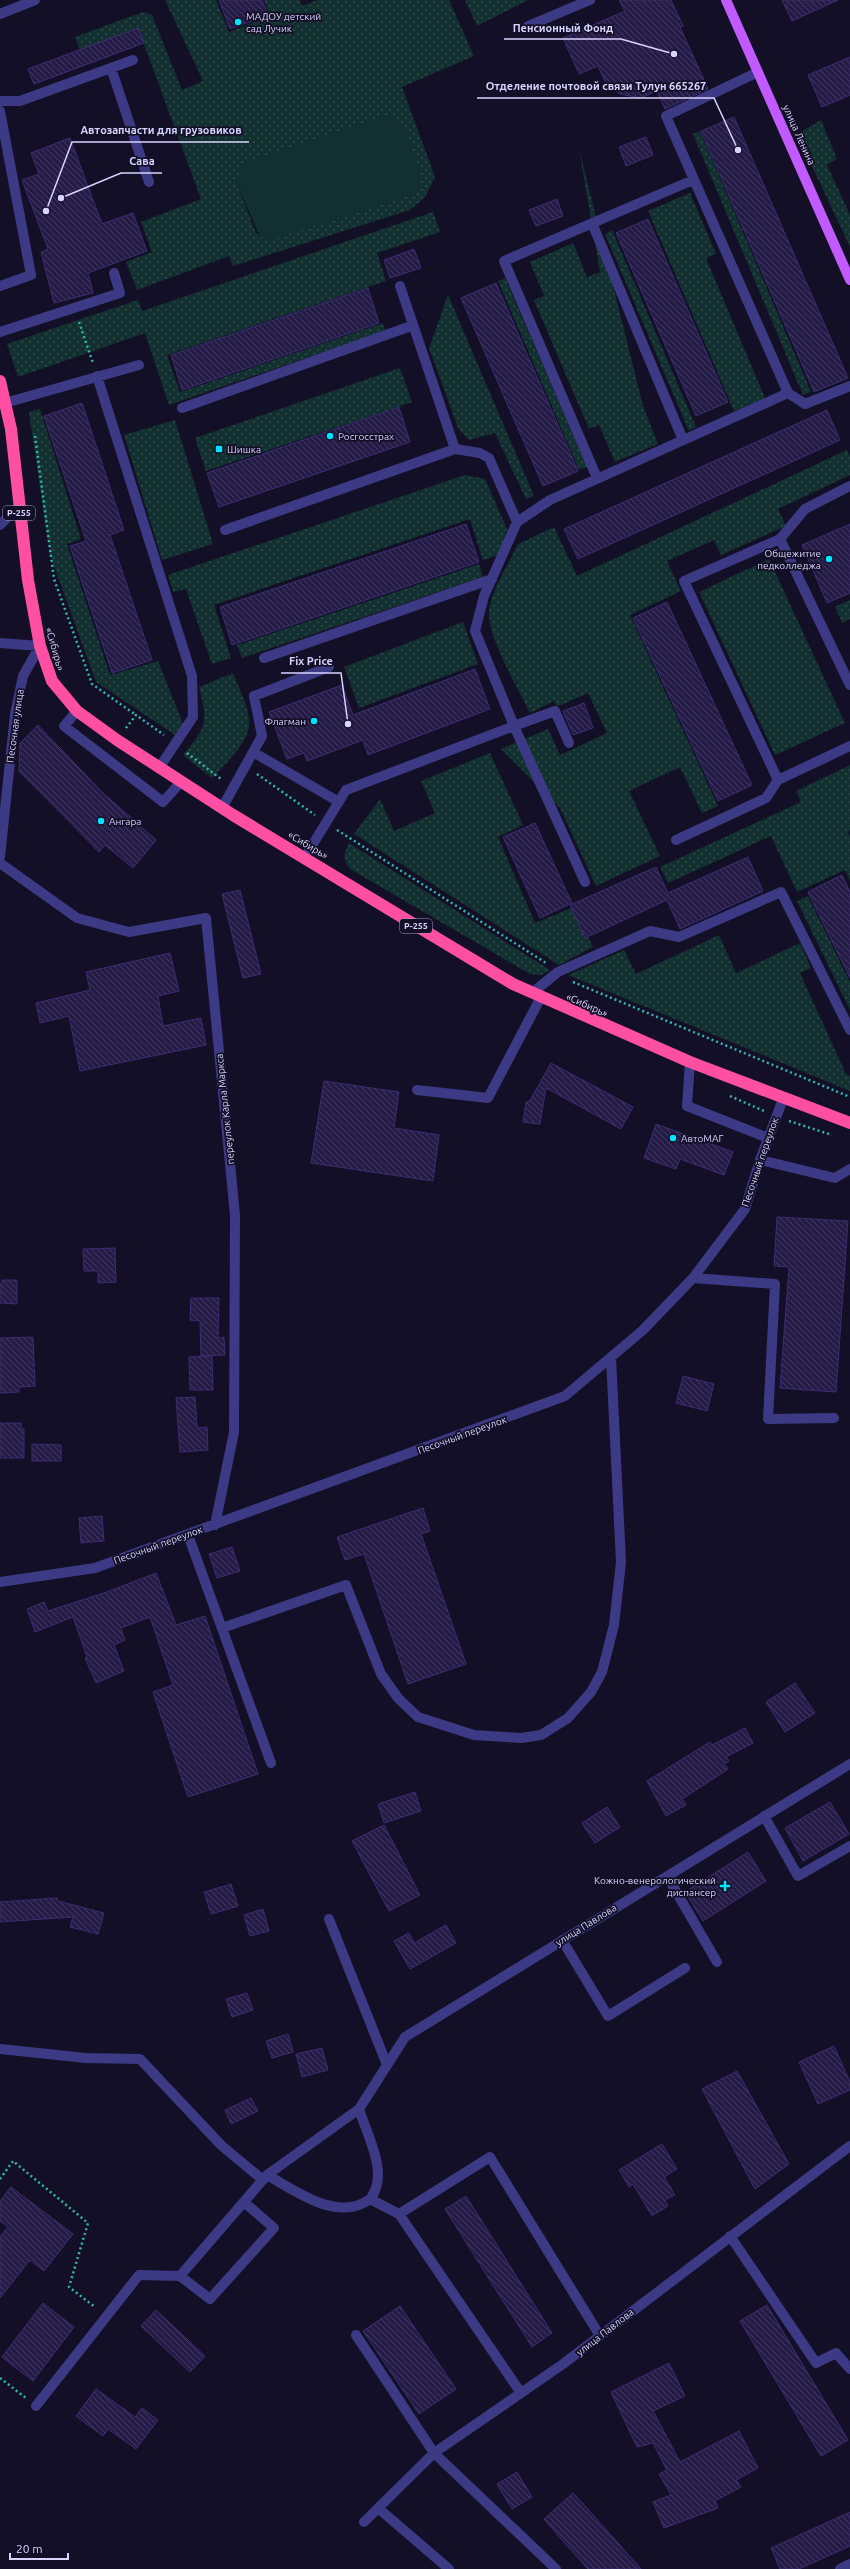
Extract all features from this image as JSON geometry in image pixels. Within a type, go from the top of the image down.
[{"type":"highway","name":"«Сибирь»","points":[[0,381],[11,429],[18,507],[40,646],[52,681],[78,711],[160,768],[222,808],[513,984],[690,1062],[783,1099],[850,1123]]},
{"type":"main road","name":"улица Ленина","points":[[726,0],[850,280]]},
{"type":"street","points":[[0,14],[35,0]]},
{"type":"street","points":[[528,26],[590,0]]},
{"type":"street","points":[[0,101],[20,102],[133,60]]},
{"type":"street","points":[[111,68],[149,182]]},
{"type":"street","points":[[758,72],[666,116],[788,393],[805,404],[849,388]]},
{"type":"street","points":[[0,111],[31,275],[0,286]]},
{"type":"street","points":[[597,478],[504,262],[694,180]]},
{"type":"street","points":[[592,223],[683,440]]},
{"type":"street","points":[[0,332],[120,293],[114,273]]},
{"type":"street","points":[[400,286],[412,326],[455,449]]},
{"type":"street","points":[[182,408],[412,326]]},
{"type":"street","points":[[5,403],[138,364]]},
{"type":"street","points":[[97,376],[192,676],[193,717],[160,768]]},
{"type":"street","points":[[585,882],[514,726],[475,631],[484,596],[517,522],[550,500],[788,393]]},
{"type":"street","points":[[225,530],[455,449],[480,453],[489,458],[517,522]]},
{"type":"street","points":[[778,780],[684,581],[780,539],[805,509],[850,486]]},
{"type":"street","points":[[0,525],[18,507]]},
{"type":"street","points":[[780,539],[850,685]]},
{"type":"street","points":[[264,658],[492,579]]},
{"type":"street","points":[[0,643],[40,646]]},
{"type":"street","name":"Песочная улица","points":[[0,857],[15,714],[23,676],[40,646]]},
{"type":"street","points":[[222,808],[262,736],[254,696],[329,667]]},
{"type":"street","points":[[78,711],[64,726],[163,802],[181,782]]},
{"type":"street","points":[[305,857],[346,790],[555,711],[569,743]]},
{"type":"street","points":[[676,840],[766,798],[778,780],[850,746]]},
{"type":"street","points":[[253,752],[339,802]]},
{"type":"street","name":"переулок Карла Маркса","points":[[0,864],[77,918],[129,932],[206,918],[235,1215],[234,1432],[215,1525]]},
{"type":"street","points":[[417,1090],[488,1098],[537,995],[558,972],[650,931],[679,937],[781,892],[850,1030]]},
{"type":"street","points":[[690,1062],[687,1106],[768,1138]]},
{"type":"street","name":"Песочный переулок","points":[[0,1582],[95,1568],[565,1396],[643,1330],[693,1278],[745,1208],[760,1160],[783,1099]]},
{"type":"street","points":[[760,1160],[835,1178],[850,1169]]},
{"type":"street","points":[[693,1278],[775,1284],[768,1419],[834,1418]]},
{"type":"street","points":[[222,1628],[346,1585],[381,1674],[398,1698],[418,1718],[474,1735],[521,1738],[541,1735],[568,1718],[591,1692],[602,1672],[614,1625],[621,1562],[611,1358]]},
{"type":"street","points":[[188,1535],[271,1763]]},
{"type":"street","name":"улица Павлова","points":[[386,2065],[404,2037],[850,1764]]},
{"type":"street","points":[[764,1816],[798,1876],[850,1846]]},
{"type":"street","points":[[667,1876],[717,1962]]},
{"type":"street","points":[[180,2276],[265,2178],[359,2109],[386,2065],[329,1919]]},
{"type":"street","points":[[562,1940],[608,2016],[685,1968]]},
{"type":"street","points":[[0,2048],[86,2058],[140,2060],[222,2146],[265,2178],[330,2206],[351,2208],[370,2199],[378,2184],[377,2164],[359,2109]]},
{"type":"street","name":"улица Павлова","points":[[364,2522],[434,2453],[600,2336],[850,2146]]},
{"type":"street","points":[[400,2214],[490,2157],[600,2336]]},
{"type":"street","points":[[370,2199],[400,2214],[521,2393]]},
{"type":"street","points":[[36,2406],[140,2275],[180,2276],[210,2299],[274,2228],[244,2202]]},
{"type":"street","points":[[730,2236],[816,2363],[836,2354],[850,2369]]},
{"type":"street","points":[[356,2335],[434,2453],[556,2569]]},
{"type":"street","points":[[378,2508],[449,2569]]},
{"type":"street","points":[[840,2569],[850,2564]]},
{"type":"path","points":[[75,308],[97,376]]},
{"type":"path","points":[[35,436],[56,586],[92,684],[136,715]]},
{"type":"path","points":[[569,980],[850,1097]]},
{"type":"path","points":[[0,2179],[13,2161],[88,2223],[69,2287],[100,2311]]},
{"type":"path","points":[[0,2378],[36,2406]]},
{"type":"green space","points":[[165,0],[216,0],[229,32],[270,16],[264,0],[300,0],[302,6],[317,0],[449,0],[474,56],[402,87],[435,177],[425,197],[410,210],[233,266],[229,256],[137,290],[126,262],[152,252],[141,222],[201,199],[138,28],[80,50],[75,37],[143,12],[152,15],[182,90],[203,81]],"holes":[[[402,123],[421,178],[265,239],[256,233],[236,181]]]},
{"type":"green space","points":[[465,0],[528,0],[477,26]]},
{"type":"green space","points":[[389,115],[396,117],[402,123],[421,172],[421,184],[415,194],[270,240],[260,237],[236,181],[242,167],[248,161]]},
{"type":"green space","points":[[821,120],[837,159],[827,165],[850,215],[850,247],[797,134]]},
{"type":"green space","points":[[700,131],[811,392],[803,395],[693,134]]},
{"type":"green space","points":[[579,149],[643,406],[658,444],[615,462],[599,425],[589,429],[534,300],[544,296],[530,262],[573,243],[587,277],[600,272]]},
{"type":"green space","points":[[690,193],[716,254],[706,258],[765,398],[734,411],[648,211]]},
{"type":"green space","points":[[433,212],[440,232],[377,253],[386,281],[167,355],[180,392],[383,323],[385,331],[169,405],[145,333],[18,377],[7,344],[138,300],[142,311]]},
{"type":"green space","points":[[612,230],[696,427],[689,431],[605,234]]},
{"type":"green space","points":[[505,278],[587,467],[579,470],[498,281]]},
{"type":"green space","points":[[448,295],[534,496],[526,499],[495,433],[469,440],[458,428],[429,348]]},
{"type":"green space","points":[[400,368],[412,402],[206,471],[195,438]]},
{"type":"green space","points":[[40,409],[81,539],[67,544],[110,675],[158,661],[183,724],[175,735],[96,682],[50,555],[29,412]]},
{"type":"green space","points":[[175,420],[213,544],[162,560],[124,435]]},
{"type":"green space","points":[[847,450],[850,456],[850,475],[778,509],[786,526],[721,555],[714,540],[667,561],[681,591],[630,615],[718,806],[702,813],[680,767],[629,791],[660,856],[596,886],[560,808],[501,749],[548,729],[560,755],[607,733],[588,693],[557,707],[554,701],[530,713],[505,664],[493,636],[489,614],[492,597],[518,544],[554,527],[577,576]]},
{"type":"green space","points":[[465,475],[485,479],[507,529],[499,555],[483,560],[470,519],[214,605],[231,658],[212,664],[186,589],[173,592],[168,575]]},
{"type":"green space","points":[[769,559],[845,723],[775,755],[699,592]]},
{"type":"green space","points":[[479,564],[483,577],[242,658],[237,645]]},
{"type":"green space","points":[[850,600],[850,619],[842,623],[835,607]]},
{"type":"green space","points":[[463,622],[478,664],[359,708],[344,667]]},
{"type":"green space","points":[[233,673],[247,707],[249,728],[242,744],[212,778],[183,755],[197,737],[203,724],[204,709],[199,687]]},
{"type":"green space","points":[[490,753],[523,825],[498,837],[535,923],[574,907],[593,947],[559,965],[354,834],[380,799],[394,831],[435,813],[421,781]]},
{"type":"green space","points":[[850,765],[850,830],[848,832],[850,837],[850,881],[845,870],[797,892],[771,836],[668,883],[660,867],[801,802],[796,791]]},
{"type":"green space","points":[[349,843],[550,970],[541,975],[530,974],[350,869],[345,859],[346,850]]},
{"type":"green space","points":[[808,896],[850,982],[850,1010],[797,901]]},
{"type":"green space","points":[[719,935],[736,973],[800,943],[811,968],[800,973],[846,1074],[850,1076],[850,1091],[568,975],[624,950],[636,974]]},
{"type":"building","name":"МАДОУ детский сад Лучик","points":[[219,0],[262,0],[268,15],[230,29]]},
{"type":"building","points":[[619,0],[671,0],[683,26],[680,27],[708,89],[665,109],[657,91],[640,98],[620,94],[606,84],[598,66],[579,74],[563,38],[625,11]]},
{"type":"building","points":[[782,0],[838,0],[792,21]]},
{"type":"building","points":[[138,28],[144,43],[34,84],[28,69]]},
{"type":"building","points":[[850,57],[850,95],[822,107],[808,75]]},
{"type":"building","points":[[734,117],[848,378],[814,392],[701,131]]},
{"type":"building","points":[[646,137],[653,155],[626,166],[619,147]]},
{"type":"building","points":[[70,138],[102,224],[133,213],[147,251],[88,273],[93,293],[54,303],[41,252],[48,249],[22,180],[39,174],[31,153]]},
{"type":"building","points":[[557,199],[563,216],[536,226],[529,210]]},
{"type":"building","points":[[648,219],[728,402],[696,416],[616,233]]},
{"type":"building","points":[[414,249],[421,268],[390,278],[384,260]]},
{"type":"building","points":[[496,283],[578,471],[543,486],[461,298]]},
{"type":"building","points":[[368,288],[379,323],[182,390],[171,355]]},
{"type":"building","points":[[82,403],[124,530],[110,535],[152,660],[112,673],[70,546],[86,541],[44,416]]},
{"type":"building","points":[[399,407],[410,442],[219,507],[207,473]]},
{"type":"building","points":[[827,410],[840,440],[578,559],[564,529]]},
{"type":"building","points":[[466,524],[479,562],[232,645],[220,607]]},
{"type":"building","name":"Общежитие педколледжа","points":[[850,524],[850,593],[827,603],[802,545]]},
{"type":"building","points":[[667,602],[752,785],[718,801],[633,618]]},
{"type":"building","points":[[475,669],[490,709],[368,755],[363,740],[307,761],[304,753],[287,759],[269,712],[342,685],[353,715]]},
{"type":"building","points":[[584,703],[593,728],[573,735],[563,711]]},
{"type":"building","points":[[38,725],[102,792],[156,840],[133,868],[105,845],[99,852],[19,771],[20,743]]},
{"type":"building","points":[[535,823],[572,903],[540,918],[503,837]]},
{"type":"building","points":[[748,857],[763,891],[680,929],[667,900],[585,938],[570,905],[656,867],[668,893]]},
{"type":"building","points":[[842,875],[850,892],[850,978],[808,892]]},
{"type":"building","points":[[240,890],[261,974],[243,978],[222,894]]},
{"type":"building","points":[[170,953],[179,991],[158,996],[163,1026],[201,1018],[206,1045],[80,1071],[69,1016],[40,1023],[36,1003],[90,990],[86,972]]},
{"type":"building","points":[[551,1063],[633,1107],[621,1129],[546,1088],[540,1124],[523,1122],[526,1102],[529,1102]]},
{"type":"building","points":[[324,1081],[399,1092],[394,1128],[439,1135],[433,1181],[311,1163]]},
{"type":"building","name":"АвтоМАГ","points":[[656,1124],[733,1152],[724,1175],[680,1159],[676,1169],[644,1158]]},
{"type":"building","points":[[777,1217],[848,1221],[836,1392],[780,1388],[789,1267],[774,1266]]},
{"type":"building","points":[[115,1248],[116,1282],[98,1283],[98,1271],[84,1271],[83,1249]]},
{"type":"building","points":[[2,1280],[17,1280],[17,1304],[0,1303],[0,1284],[2,1284]]},
{"type":"building","points":[[191,1298],[219,1298],[218,1338],[224,1337],[225,1355],[201,1356],[200,1321],[190,1320]]},
{"type":"building","points":[[33,1337],[35,1386],[19,1387],[19,1392],[0,1393],[0,1338]]},
{"type":"building","points":[[212,1356],[213,1390],[190,1390],[189,1357]]},
{"type":"building","points":[[683,1376],[714,1384],[707,1411],[676,1403]]},
{"type":"building","points":[[195,1397],[197,1428],[207,1427],[208,1450],[180,1452],[176,1398]]},
{"type":"building","points":[[0,1423],[21,1423],[21,1429],[24,1429],[24,1458],[0,1458]]},
{"type":"building","points":[[32,1444],[61,1445],[61,1461],[32,1461]]},
{"type":"building","points":[[423,1508],[430,1531],[421,1534],[466,1664],[408,1684],[364,1554],[345,1560],[337,1537]]},
{"type":"building","points":[[102,1516],[104,1541],[81,1543],[79,1518]]},
{"type":"building","points":[[232,1547],[240,1571],[217,1578],[209,1554]]},
{"type":"building","points":[[156,1573],[176,1625],[205,1616],[258,1774],[188,1797],[153,1692],[173,1685],[150,1617],[121,1628],[125,1640],[114,1645],[124,1671],[96,1683],[85,1658],[87,1657],[73,1617],[35,1632],[27,1609],[44,1602],[48,1611],[107,1592]]},
{"type":"building","points":[[795,1683],[815,1713],[785,1732],[766,1702]]},
{"type":"building","points":[[745,1728],[753,1743],[726,1757],[729,1761],[724,1764],[728,1769],[682,1799],[686,1805],[666,1816],[647,1781],[710,1742],[712,1745]]},
{"type":"building","points":[[415,1792],[421,1811],[384,1823],[378,1804]]},
{"type":"building","points":[[830,1802],[849,1834],[803,1861],[785,1828]]},
{"type":"building","points":[[607,1807],[620,1827],[595,1843],[582,1823]]},
{"type":"building","points":[[384,1825],[420,1895],[389,1911],[352,1841]]},
{"type":"building","name":"Кожно-венерологический диспансер","points":[[748,1852],[766,1881],[703,1921],[685,1892]]},
{"type":"building","points":[[231,1884],[238,1906],[211,1914],[204,1892]]},
{"type":"building","points":[[57,1898],[58,1901],[104,1913],[98,1934],[70,1927],[73,1917],[0,1922],[0,1902]]},
{"type":"building","points":[[263,1909],[269,1931],[250,1936],[244,1915]]},
{"type":"building","points":[[446,1925],[456,1943],[410,1969],[394,1941],[409,1933],[414,1943]]},
{"type":"building","points":[[247,1993],[253,2010],[232,2017],[226,1999]]},
{"type":"building","points":[[288,2034],[293,2052],[272,2058],[266,2041]]},
{"type":"building","points":[[834,2046],[850,2082],[850,2090],[818,2104],[799,2062]]},
{"type":"building","points":[[322,2048],[328,2070],[302,2077],[296,2054]]},
{"type":"building","points":[[737,2071],[789,2164],[755,2189],[702,2089]]},
{"type":"building","points":[[251,2098],[258,2111],[231,2124],[225,2110]]},
{"type":"building","points":[[662,2144],[677,2169],[664,2177],[675,2195],[665,2200],[668,2206],[652,2216],[633,2184],[629,2187],[619,2170]]},
{"type":"building","points":[[11,2187],[73,2234],[44,2271],[30,2260],[0,2298],[0,2237],[8,2227],[0,2221],[0,2201]]},
{"type":"building","points":[[466,2196],[552,2333],[532,2347],[445,2209]]},
{"type":"building","points":[[43,2303],[74,2327],[33,2381],[2,2357]]},
{"type":"building","points":[[767,2305],[848,2440],[821,2456],[740,2321]]},
{"type":"building","points":[[400,2306],[456,2389],[419,2414],[363,2331]]},
{"type":"building","points":[[156,2310],[205,2356],[190,2372],[141,2326]]},
{"type":"building","points":[[669,2363],[685,2396],[653,2411],[680,2462],[739,2431],[758,2468],[736,2480],[741,2487],[715,2501],[718,2508],[664,2528],[653,2502],[671,2495],[659,2474],[667,2470],[653,2443],[637,2447],[611,2392]]},
{"type":"building","points":[[96,2389],[135,2417],[142,2408],[158,2420],[136,2449],[108,2429],[103,2436],[76,2416]]},
{"type":"building","points":[[517,2472],[532,2497],[512,2509],[497,2484]]},
{"type":"building","points":[[573,2493],[641,2569],[588,2569],[561,2539],[544,2519]]},
{"type":"building","points":[[850,2512],[850,2546],[799,2569],[780,2569],[771,2548]]},
{"type":"place","name":"МАДОУ детский сад Лучик","points":[[238,22]]},
{"type":"place","name":"Пенсионный Фонд","points":[[674,54]]},
{"type":"place","name":"Отделение почтовой связи Тулун 665267","points":[[738,150]]},
{"type":"place","name":"Сава","points":[[61,198]]},
{"type":"place","name":"Автозапчасти для грузовиков","points":[[46,211]]},
{"type":"place","name":"Росгосстрах","points":[[330,436]]},
{"type":"place","name":"Шишка","points":[[219,449]]},
{"type":"place","name":"Общежитие педколледжа","points":[[829,559]]},
{"type":"place","name":"Флагман","points":[[314,721]]},
{"type":"place","name":"Fix Price","points":[[348,724]]},
{"type":"place","name":"Ангара","points":[[101,821]]},
{"type":"place","name":"АвтоМАГ","points":[[673,1138]]},
{"type":"place","name":"Кожно-венерологический диспансер","points":[[725,1886]]}]
